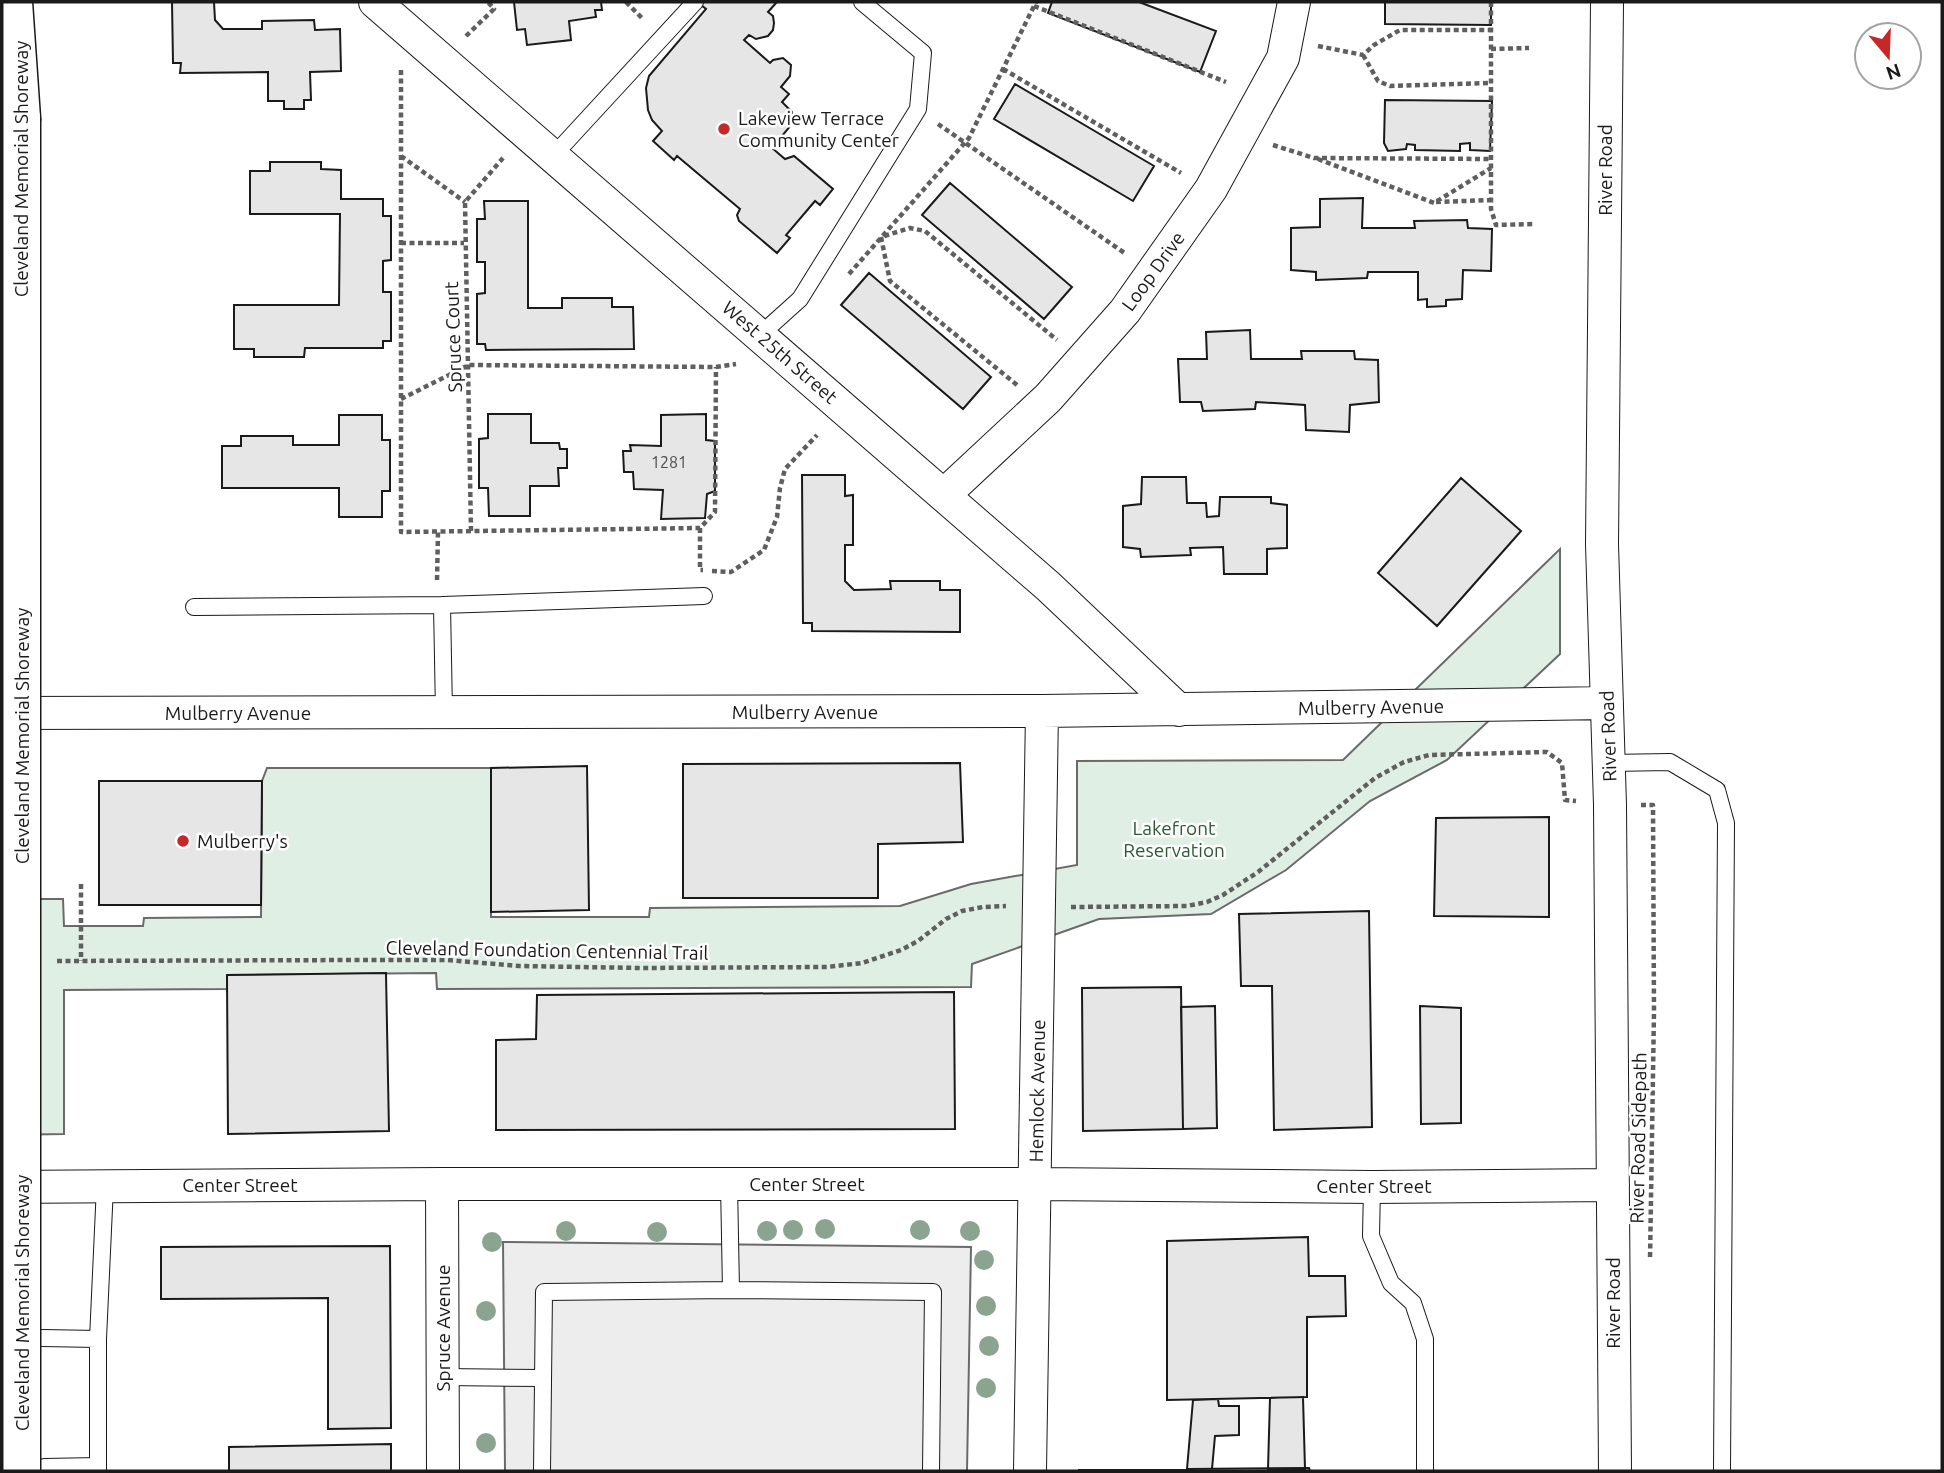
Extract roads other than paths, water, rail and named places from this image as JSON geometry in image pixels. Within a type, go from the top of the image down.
[{"type":"highway","points":[[13,2],[21,118]]},
{"type":"highway","name":"Cleveland Memorial Shoreway","points":[[23,2],[21,118],[33,1469]]},
{"type":"street","name":"West 25th Street","points":[[375,2],[1048,586],[1179,710]]},
{"type":"street","name":"Loop Drive","points":[[944,495],[1048,398],[1133,300],[1211,190],[1283,58],[1294,2]]},
{"type":"street","name":"River Road","points":[[1607,2],[1602,544],[1609,763],[1615,1471]]},
{"type":"street","name":"Mulberry Avenue","points":[[2,713],[1042,711],[1607,703]]},
{"type":"street","name":"Hemlock Avenue","points":[[1030,1471],[1042,711]]},
{"type":"street","name":"Center Street","points":[[2,1187],[442,1184],[1371,1187],[1613,1185]]},
{"type":"street","name":"Spruce Avenue","points":[[442,1184],[443,1471]]},
{"type":"lane","points":[[553,156],[695,2]]},
{"type":"lane","points":[[760,335],[800,299],[918,109],[923,53],[862,2]]},
{"type":"lane","points":[[194,607],[440,605],[704,596]]},
{"type":"lane","points":[[440,605],[444,712]]},
{"type":"lane","points":[[1609,763],[1670,762],[1717,789],[1726,823],[1722,1471]]},
{"type":"lane","points":[[729,1184],[732,1290]]},
{"type":"lane","points":[[33,1469],[98,1469],[98,1339],[105,1186]]},
{"type":"lane","points":[[1371,1187],[1371,1236],[1391,1283],[1413,1303],[1425,1339],[1424,1471]]},
{"type":"lane","points":[[542,1471],[544,1292],[732,1290],[933,1292],[930,1471]]},
{"type":"lane","points":[[42,1338],[98,1339]]},
{"type":"lane","points":[[443,1377],[542,1378]]},
{"type":"place","name":"Lakeview Terrace Community Center","points":[[724,129]]},
{"type":"place","name":"Mulberry's","points":[[183,841]]},
{"type":"park label","name":"Lakefront Reservation","points":[[1174,839]]}]
